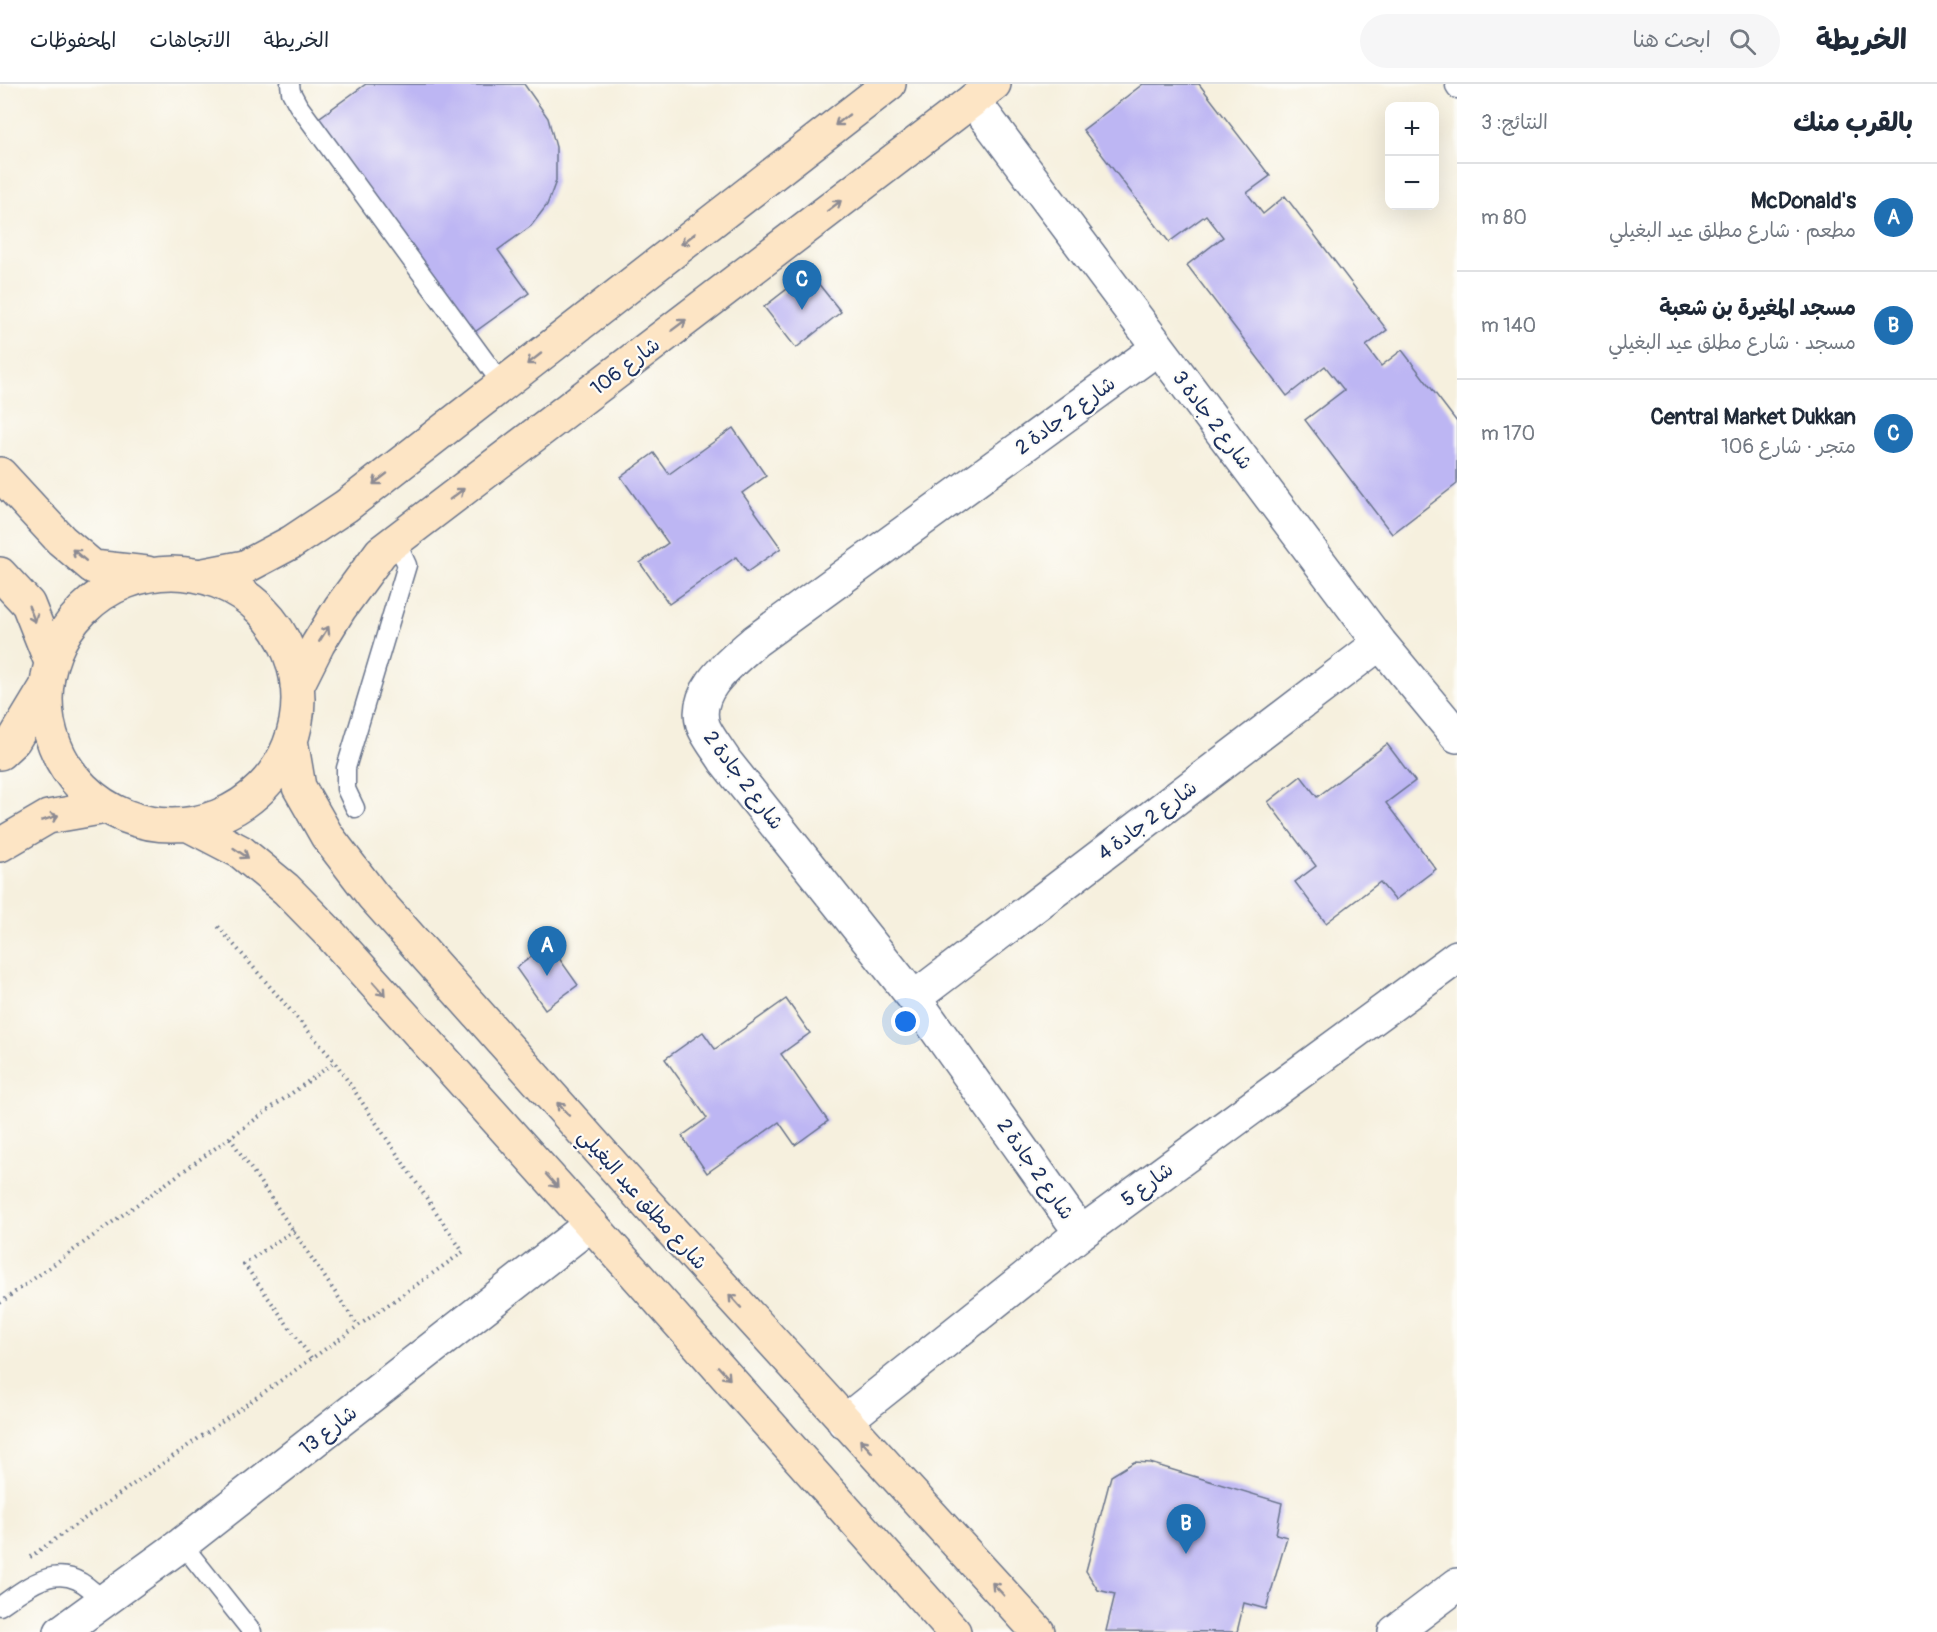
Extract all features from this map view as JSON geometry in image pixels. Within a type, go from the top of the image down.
[{"type":"street","points":[[199,576],[245,567],[292,542],[346,506],[889,84]]},
{"type":"street","name":"شارع 2 جادة 3","points":[[983,92],[1158,348],[1380,643],[1457,736]]},
{"type":"street","name":"شارع 106","points":[[297,686],[318,644],[340,608],[381,552],[983,92]]},
{"type":"street","name":"شارع 2 جادة 2","points":[[1081,1233],[914,998],[725,761],[703,725],[702,705],[714,678],[755,640],[1158,348]]},
{"type":"street","points":[[0,474],[61,540],[93,567],[154,574],[177,573],[199,576],[236,590],[266,615],[287,648],[297,686],[297,713],[291,740],[276,771],[253,797],[223,815],[189,825],[146,823],[106,807],[79,785],[59,756],[48,722],[49,674],[28,604],[0,574]]},
{"type":"street","points":[[0,753],[14,740],[49,674],[66,629],[90,603],[120,583],[154,574]]},
{"type":"street","name":"شارع 2 جادة 4","points":[[914,998],[1380,643]]},
{"type":"street","name":"شارع مطلق عيد البغيلي","points":[[291,740],[298,787],[327,836],[373,896],[844,1422],[1038,1632]]},
{"type":"street","points":[[0,845],[48,817],[106,807]]},
{"type":"street","points":[[189,825],[241,852],[286,889],[338,943],[954,1632]]},
{"type":"street","name":"شارع 5","points":[[844,1422],[1081,1233],[1457,957]]},
{"type":"street","name":"شارع 13","points":[[61,1632],[182,1544],[591,1224]]},
{"type":"street","points":[[1395,1632],[1457,1586]]},
{"type":"lane","points":[[290,84],[291,92],[298,105],[502,384]]},
{"type":"lane","points":[[355,808],[346,789],[346,768],[406,565],[396,541]]},
{"type":"lane","points":[[182,1544],[252,1632]]},
{"type":"lane","points":[[0,1606],[42,1578],[59,1576],[77,1579],[91,1588],[103,1602]]},
{"type":"path","points":[[26,1560],[463,1252],[335,1062],[216,924]]},
{"type":"path","points":[[0,1303],[335,1062]]},
{"type":"path","points":[[230,1138],[358,1326]]},
{"type":"path","points":[[294,1230],[244,1264],[312,1359]]},
{"type":"building","points":[[366,84],[524,84],[548,118],[556,147],[556,181],[547,205],[531,226],[498,250],[529,293],[472,334],[316,120]]},
{"type":"building","points":[[1143,84],[1199,84],[1270,176],[1247,193],[1263,214],[1285,196],[1387,330],[1366,346],[1381,366],[1402,350],[1457,422],[1457,484],[1392,534],[1305,420],[1344,390],[1325,366],[1287,396],[1187,265],[1223,237],[1206,215],[1169,242],[1083,130]]},
{"type":"building","points":[[809,272],[841,312],[796,348],[764,307]]},
{"type":"building","points":[[733,428],[766,476],[742,493],[781,548],[747,572],[736,557],[669,604],[640,563],[668,543],[621,477],[654,453],[669,474]]},
{"type":"building","points":[[1387,744],[1415,781],[1386,803],[1436,869],[1395,900],[1380,882],[1326,923],[1295,882],[1316,866],[1268,802],[1301,776],[1317,797]]},
{"type":"building","points":[[549,944],[578,985],[545,1009],[516,968]]},
{"type":"building","points":[[786,999],[810,1033],[781,1054],[828,1121],[795,1145],[779,1122],[707,1173],[682,1136],[707,1118],[665,1059],[703,1032],[715,1049]]},
{"type":"building","points":[[1134,1462],[1150,1463],[1282,1503],[1276,1534],[1287,1537],[1266,1609],[1244,1603],[1237,1632],[1106,1631],[1115,1594],[1098,1590],[1086,1571],[1111,1476]]},
{"type":"place","name":"Central Market Dukkan","points":[[802,310]]},
{"type":"place","name":"McDonald's","points":[[547,976]]},
{"type":"place","name":"مسجد المغيرة بن شعبة","points":[[1186,1554]]}]
